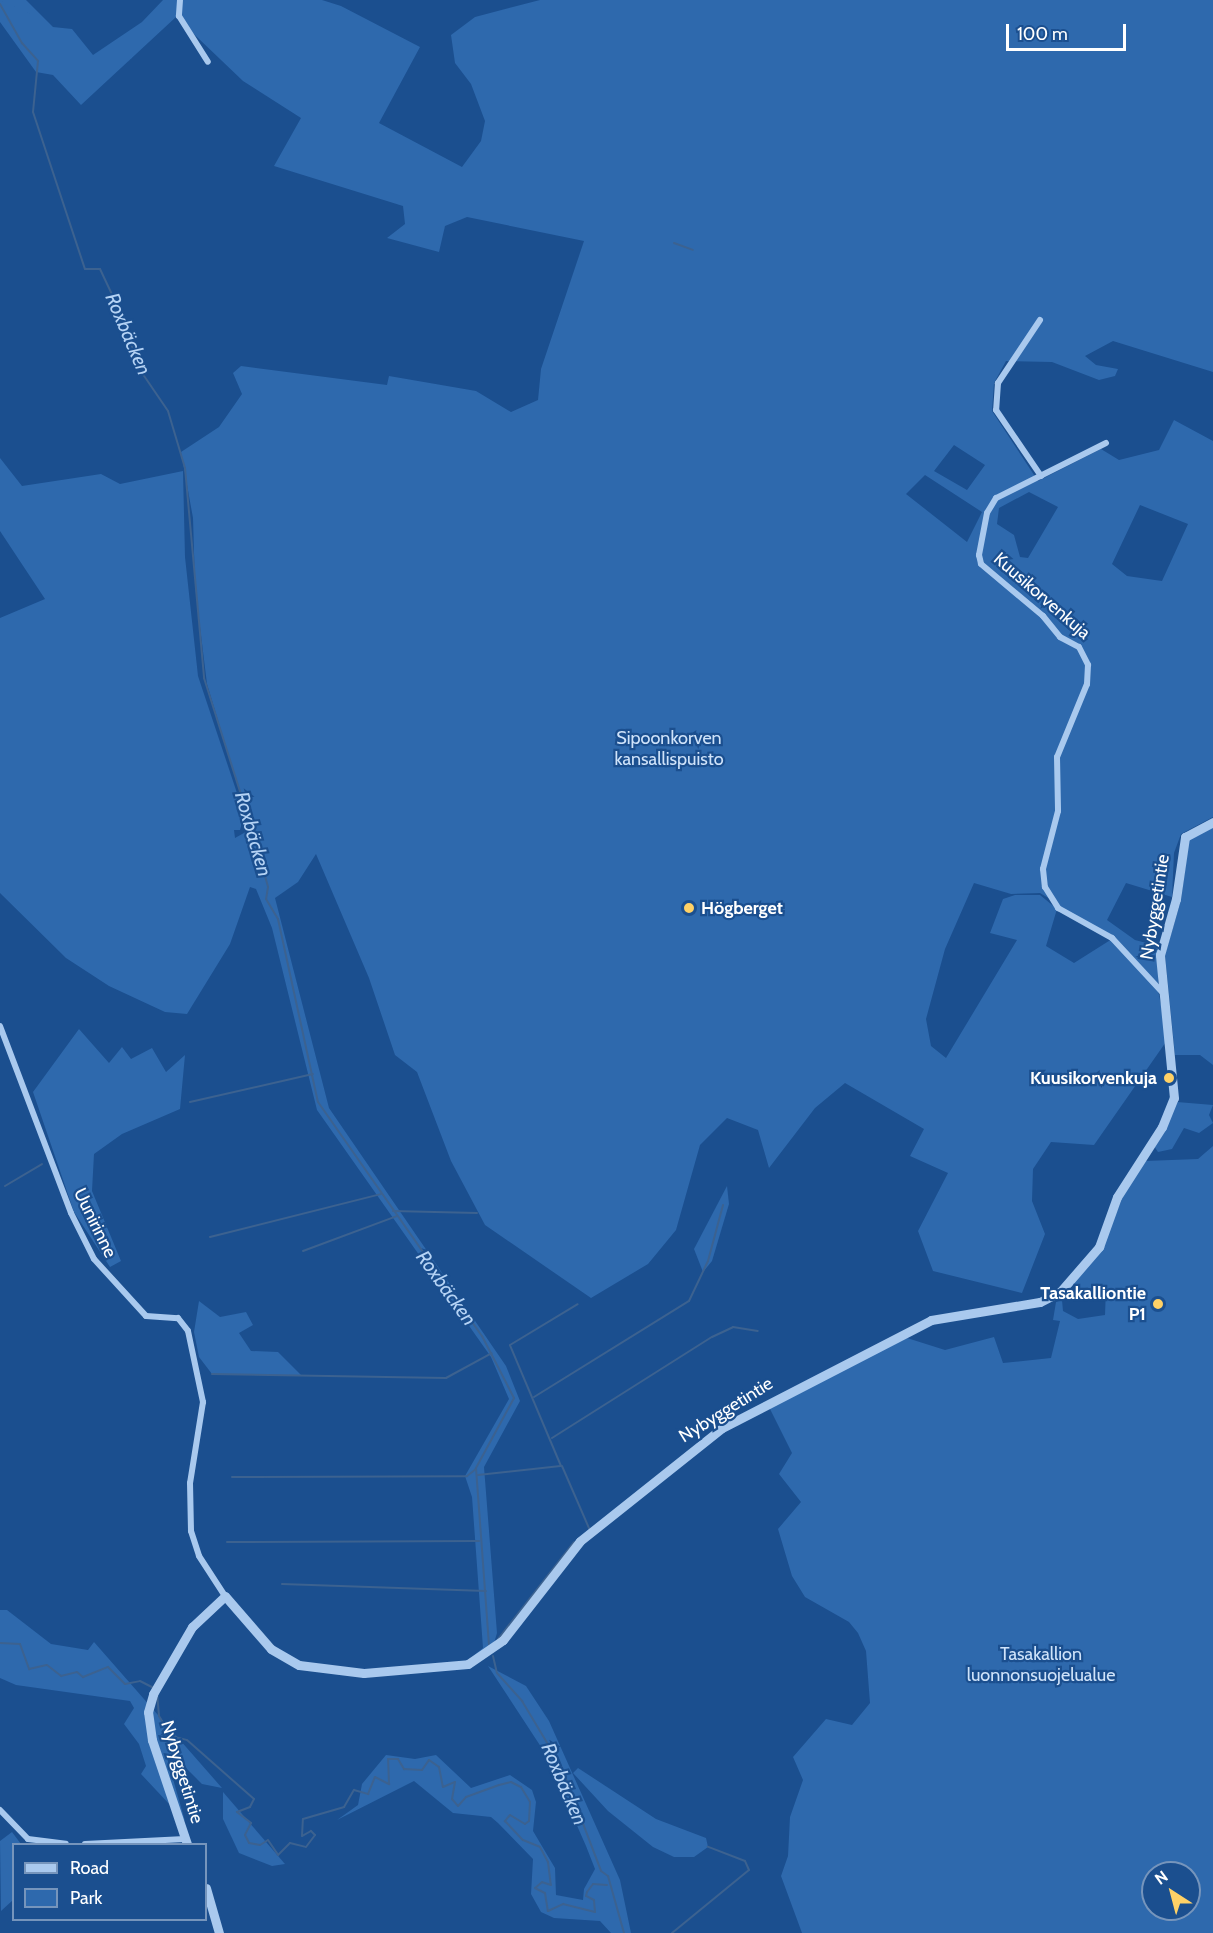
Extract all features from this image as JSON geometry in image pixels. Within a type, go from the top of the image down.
[{"type":"street","points":[[180,0],[178,16],[208,62]]},
{"type":"street","points":[[1040,320],[998,383],[996,410],[1041,476]]},
{"type":"street","name":"Kuusikorvenkuja","points":[[1106,443],[996,498],[987,513],[979,555],[985,568],[1035,608],[1060,637],[1079,647],[1088,665],[1087,684],[1057,757],[1058,811],[1043,878],[1058,908],[1112,938],[1163,993]]},
{"type":"street","name":"Nybyggetintie","points":[[186,1842],[152,1740],[148,1712],[153,1694],[201,1616],[225,1596],[271,1649],[299,1665],[364,1673],[468,1664],[503,1640],[580,1541],[722,1428],[932,1320],[1052,1298],[1099,1247],[1117,1197],[1168,1114],[1174,1087],[1160,955],[1176,899],[1179,854],[1185,837],[1213,822]]},
{"type":"street","name":"Uunirinne","points":[[0,1026],[71,1213],[94,1259],[146,1316],[178,1318],[188,1331],[203,1402],[190,1483],[191,1531],[199,1556],[225,1596]]},
{"type":"street","points":[[0,1810],[28,1839],[53,1843]]},
{"type":"street","points":[[152,1843],[186,1842]]},
{"type":"street","points":[[207,1891],[219,1933]]},
{"type":"green space","name":"Sipoonkorven kansallispuisto","points":[[0,0],[26,0],[53,27],[72,29],[93,55],[142,22],[163,0],[322,0],[341,6],[420,47],[379,123],[462,167],[481,141],[485,121],[471,84],[455,63],[451,35],[475,17],[540,0],[1213,0],[1213,372],[1113,341],[1085,356],[1096,365],[1118,369],[1115,376],[1099,380],[1052,362],[1006,361],[994,383],[992,411],[1038,481],[1101,449],[1119,460],[1159,450],[1174,420],[1213,441],[1213,817],[1181,834],[1174,853],[1172,897],[1126,883],[1107,920],[1135,940],[1158,946],[1158,985],[1113,938],[1065,913],[1040,893],[1011,894],[974,883],[945,949],[926,1019],[931,1046],[946,1058],[1017,940],[990,933],[1003,899],[1015,895],[1040,895],[1057,909],[1046,946],[1074,963],[1112,939],[1158,990],[1168,1039],[1094,1145],[1051,1142],[1033,1169],[1032,1201],[1045,1234],[1022,1293],[933,1271],[918,1231],[948,1173],[910,1156],[924,1129],[845,1083],[815,1108],[769,1168],[758,1130],[727,1118],[700,1145],[676,1230],[648,1264],[591,1298],[485,1225],[451,1161],[417,1072],[395,1055],[369,978],[316,854],[298,882],[275,898],[329,1108],[506,1366],[520,1401],[484,1467],[497,1633],[494,1643],[473,1656],[483,1648],[472,1497],[465,1476],[509,1399],[491,1357],[317,1110],[272,928],[256,889],[250,887],[230,944],[187,1014],[165,1012],[109,986],[66,958],[0,893],[0,618],[45,599],[0,531],[0,458],[22,486],[101,474],[120,484],[183,471],[185,557],[198,676],[241,805],[243,819],[240,830],[234,830],[235,838],[251,829],[207,684],[195,586],[193,518],[181,452],[219,427],[242,394],[233,373],[241,366],[387,385],[389,376],[476,391],[511,412],[538,400],[541,369],[584,241],[467,217],[445,226],[439,252],[387,238],[405,224],[403,206],[274,166],[301,118],[243,81],[176,17],[81,105],[53,75],[36,72],[0,22]],"holes":[[[954,445],[985,465],[967,490],[934,471]],[[925,475],[982,512],[967,542],[906,494]],[[1029,492],[1058,507],[1028,558],[1020,557],[1014,535],[997,524],[999,508]],[[1140,505],[1188,524],[1162,581],[1127,576],[1112,564]]]},
{"type":"green space","points":[[1213,827],[1213,1065],[1200,1055],[1175,1055],[1165,955],[1181,900],[1189,839]]},
{"type":"green space","points":[[79,1029],[109,1063],[122,1047],[131,1059],[152,1048],[166,1072],[185,1055],[180,1109],[122,1134],[94,1154],[92,1191],[121,1261],[110,1267],[74,1212],[33,1092]]},
{"type":"green space","points":[[1177,1102],[1213,1105],[1209,1115],[1213,1123],[1199,1133],[1184,1128],[1172,1149],[1158,1152],[1154,1146]]},
{"type":"green space","name":"Tasakallion luonnonsuojelualue","points":[[1213,1146],[1213,1933],[802,1933],[781,1876],[788,1856],[790,1817],[803,1780],[793,1757],[826,1719],[852,1725],[870,1703],[866,1651],[858,1633],[849,1622],[805,1597],[792,1576],[778,1529],[801,1502],[779,1474],[792,1453],[768,1405],[907,1338],[945,1350],[994,1337],[1003,1363],[1051,1358],[1060,1321],[1053,1320],[1056,1302],[1062,1300],[1063,1311],[1078,1319],[1105,1315],[1106,1288],[1077,1289],[1073,1284],[1102,1249],[1125,1191],[1145,1161],[1198,1159]]},
{"type":"green space","points":[[727,1186],[729,1204],[712,1261],[703,1272],[694,1249]]},
{"type":"green space","points":[[199,1301],[220,1317],[246,1312],[253,1325],[239,1333],[251,1351],[278,1352],[302,1376],[212,1374],[199,1357],[194,1332]]},
{"type":"green space","points":[[0,1610],[7,1610],[51,1644],[88,1650],[94,1642],[222,1788],[202,1784],[182,1764],[167,1758],[185,1821],[141,1774],[146,1766],[139,1744],[124,1724],[134,1708],[130,1701],[16,1685],[0,1678]]},
{"type":"green space","points":[[488,1666],[526,1686],[549,1721],[620,1880],[631,1933],[611,1933],[600,1921],[554,1918],[541,1912],[531,1894],[533,1859],[491,1817],[453,1813],[414,1781],[337,1820],[358,1805],[362,1784],[386,1755],[415,1759],[436,1755],[471,1788],[510,1775],[532,1790],[536,1802],[533,1831],[555,1868],[556,1895],[583,1900],[584,1889],[595,1869],[586,1846],[545,1753]]},
{"type":"green space","points":[[578,1768],[656,1819],[706,1838],[708,1847],[694,1857],[674,1857],[653,1847],[608,1811],[573,1773]]},
{"type":"green space","points":[[223,1792],[285,1864],[272,1866],[239,1853],[223,1819]]},
{"type":"green space","points":[[12,1832],[20,1843],[12,1843],[12,1901],[1,1911],[0,1841]]},
{"type":"waterway","name":"Roxbäcken","points":[[0,4],[22,43],[38,61],[33,112],[85,269],[100,269],[125,322],[138,367],[168,411],[185,468],[204,678],[254,836],[268,887],[266,899],[278,919],[318,1102],[482,1336],[514,1398],[476,1468],[489,1645]]},
{"type":"waterway","points":[[674,243],[693,250]]},
{"type":"waterway","points":[[190,1102],[313,1074]]},
{"type":"waterway","points":[[5,1186],[42,1164]]},
{"type":"waterway","points":[[210,1237],[381,1194]]},
{"type":"waterway","points":[[534,1397],[689,1301],[708,1261],[723,1205]]},
{"type":"waterway","points":[[393,1211],[477,1213]]},
{"type":"waterway","points":[[303,1251],[397,1216]]},
{"type":"waterway","points":[[478,1475],[561,1466],[510,1345],[578,1304]]},
{"type":"waterway","points":[[552,1438],[712,1337],[733,1327],[758,1331]]},
{"type":"waterway","points":[[212,1374],[446,1378],[492,1353]]},
{"type":"waterway","points":[[562,1466],[589,1528]]},
{"type":"waterway","points":[[232,1477],[467,1476],[476,1469]]},
{"type":"waterway","points":[[227,1542],[479,1541]]},
{"type":"waterway","points":[[498,1639],[574,1542]]},
{"type":"waterway","points":[[282,1584],[486,1591]]},
{"type":"waterway","points":[[0,1643],[20,1644],[29,1669],[47,1665],[61,1676],[77,1672],[83,1677],[108,1667],[125,1684],[140,1681],[154,1688]]},
{"type":"waterway","name":"Roxbäcken","points":[[493,1656],[497,1673],[522,1701],[561,1766],[601,1871],[608,1876],[624,1933]]},
{"type":"waterway","points":[[157,1693],[159,1716],[171,1736],[187,1740],[254,1799],[250,1807],[237,1812],[251,1823],[245,1835],[249,1843],[260,1845],[268,1840],[278,1855],[290,1843],[306,1847],[315,1835],[311,1831],[302,1836],[303,1819],[344,1807],[354,1790],[368,1794],[375,1777],[389,1784],[388,1759],[398,1759],[404,1769],[422,1770],[429,1760],[439,1767],[443,1787],[455,1782],[452,1799],[458,1806],[466,1797],[499,1785],[511,1782],[521,1787],[530,1802],[529,1821],[525,1824],[510,1815],[505,1821],[523,1840],[540,1847],[548,1862],[551,1885],[542,1882],[535,1888],[545,1893],[548,1911],[563,1904],[595,1912],[594,1900],[586,1896],[587,1892],[593,1884],[607,1885]]},
{"type":"waterway","points":[[672,1933],[749,1870],[745,1861],[708,1847]]},
{"type":"place","name":"Högberget","points":[[689,908]]},
{"type":"place","name":"Kuusikorvenkuja","points":[[1169,1078]]},
{"type":"place","name":"Tasakalliontie P1","points":[[1158,1304]]}]
